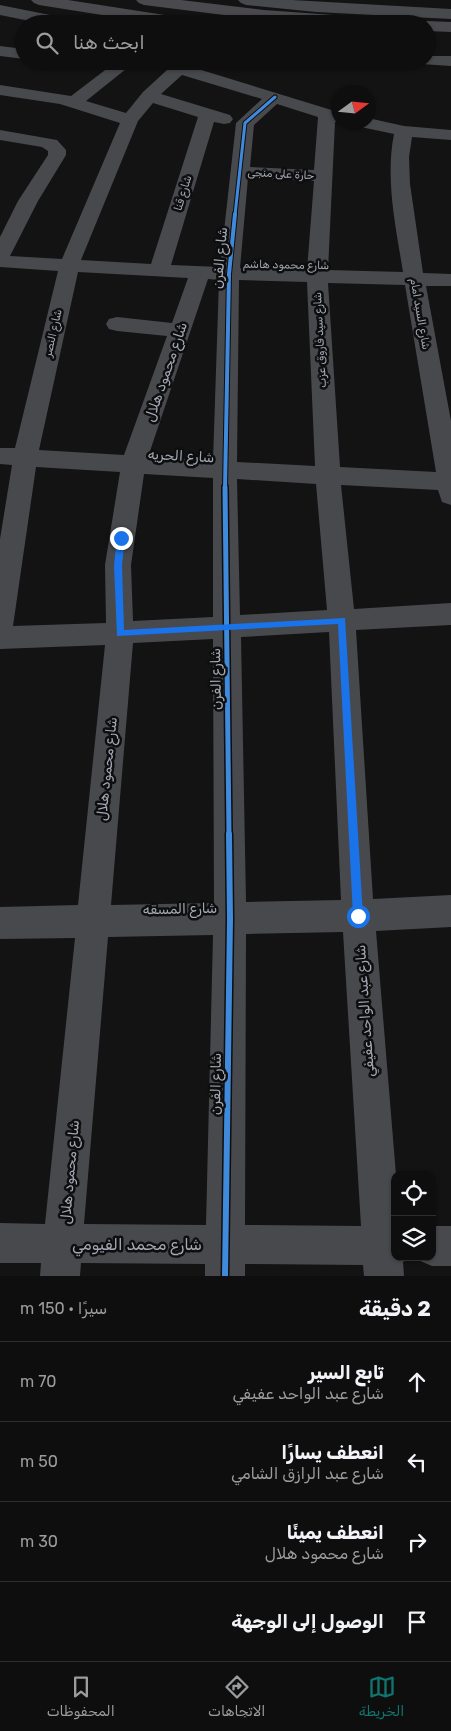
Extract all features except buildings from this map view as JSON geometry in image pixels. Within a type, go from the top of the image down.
[{"type":"main road","points":[[39,0],[125,15]]},
{"type":"main road","points":[[144,0],[264,15]]},
{"type":"main road","points":[[436,26],[451,27]]},
{"type":"street","points":[[246,0],[316,7],[451,14]]},
{"type":"street","points":[[0,10],[25,15]]},
{"type":"street","points":[[0,20],[15,22]]},
{"type":"street","points":[[0,51],[15,53]]},
{"type":"street","points":[[436,61],[451,61]]},
{"type":"street","points":[[74,102],[116,70]]},
{"type":"street","name":"شارع النصر","points":[[0,625],[25,458],[69,266],[130,120],[149,96],[177,70]]},
{"type":"street","points":[[182,70],[331,115]]},
{"type":"street","points":[[205,104],[227,83]]},
{"type":"street","points":[[0,90],[62,99],[130,120]]},
{"type":"street","points":[[149,96],[205,104],[245,124],[275,97]]},
{"type":"street","name":"شارع قنا","points":[[159,271],[205,104]]},
{"type":"street","name":"شارع الفرن","points":[[225,1260],[230,919],[224,470],[229,274],[245,124]]},
{"type":"street","points":[[376,125],[404,131],[451,135]]},
{"type":"street","name":"شارع سيد فاروق عزب","points":[[328,476],[317,276],[322,176],[331,127]]},
{"type":"street","name":"شارع السيد امام","points":[[404,131],[400,149],[400,178],[413,278],[450,486]]},
{"type":"street","points":[[0,135],[51,144],[55,147],[56,155],[28,201],[0,256]]},
{"type":"street","name":"حارة على منجى","points":[[240,172],[322,176]]},
{"type":"street","name":"شارع محمود هاشم","points":[[0,261],[200,273],[451,280]]},
{"type":"street","name":"شارع محمود هلال","points":[[62,1260],[120,633],[118,565],[133,465],[200,273]]},
{"type":"street","points":[[117,324],[180,332]]},
{"type":"street","name":"شارع الحريه","points":[[0,456],[328,476],[450,486]]},
{"type":"street","name":"شارع عبد الواحد عفيفي","points":[[328,476],[342,621],[358,916],[387,1256]]},
{"type":"street","points":[[0,638],[451,614]]},
{"type":"street","name":"شارع المسقه","points":[[0,923],[358,916],[451,911]]},
{"type":"street","name":"شارع محمد الفيومي","points":[[0,1243],[62,1260],[225,1260],[387,1256]]},
{"type":"street","points":[[436,1246],[451,1246]]},
{"type":"cycle path","points":[[225,1276],[230,919],[225,470],[229,274],[245,123],[275,97]]},
{"type":"route","points":[[121,538],[118,565],[120,633],[342,621],[358,916]]}]
